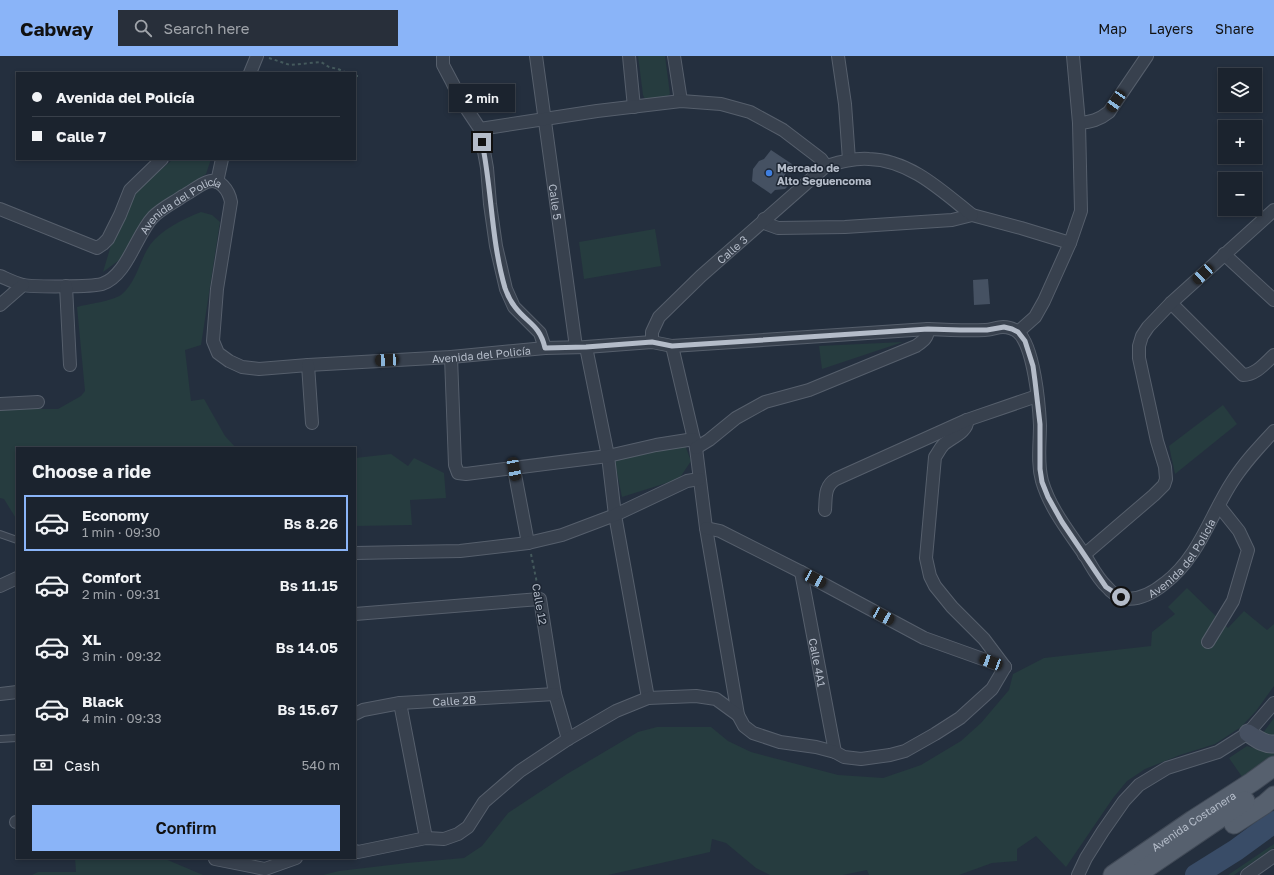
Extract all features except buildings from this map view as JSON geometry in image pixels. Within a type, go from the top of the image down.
[{"type":"main road","points":[[1248,733],[1269,744],[1274,744]]},
{"type":"main road","name":"Avenida Costanera","points":[[1113,875],[1274,766]]},
{"type":"main road","points":[[1136,875],[1274,781]]},
{"type":"main road","points":[[1155,875],[1274,796]]},
{"type":"street","points":[[250,72],[257,56]]},
{"type":"street","points":[[443,56],[443,65],[462,102],[480,129],[487,168],[496,246],[506,289],[514,307],[540,332],[545,348]]},
{"type":"street","name":"Calle 5","points":[[536,56],[544,118],[581,347],[608,456],[615,515],[648,698]]},
{"type":"street","points":[[629,56],[634,107]]},
{"type":"street","points":[[674,56],[681,101]]},
{"type":"street","points":[[838,56],[845,104],[848,160]]},
{"type":"street","points":[[1018,332],[1035,317],[1060,268],[1081,211],[1079,122],[1073,56]]},
{"type":"street","points":[[1079,122],[1101,119],[1109,112],[1147,56]]},
{"type":"street","points":[[480,129],[544,118],[681,101],[721,104],[750,112],[783,130],[821,159],[826,166],[848,160],[870,159],[896,163],[922,176],[972,215],[1070,243]]},
{"type":"street","points":[[0,209],[97,248],[104,244],[108,239],[130,190],[161,160]]},
{"type":"street","points":[[218,182],[222,160]]},
{"type":"street","name":"Calle 3","points":[[652,342],[652,332],[659,317],[701,276],[826,166]]},
{"type":"street","name":"Avenida del Policía","points":[[0,276],[23,285],[66,286],[101,284],[109,280],[119,270],[129,257],[143,231],[153,217],[163,209],[208,181],[218,182],[227,190],[230,194],[231,202],[217,288],[213,341],[218,353],[229,361],[242,366],[259,369],[308,364],[451,357],[545,348],[652,342],[672,346],[928,329],[987,330],[1004,327],[1012,329],[1018,332],[1025,341],[1033,366],[1040,424],[1040,469],[1042,482],[1048,497],[1062,522],[1106,587],[1113,593],[1130,599],[1145,596],[1167,582],[1180,567],[1199,544],[1232,482],[1251,457],[1274,431]]},
{"type":"street","points":[[1084,555],[1154,495],[1164,485],[1166,479],[1165,467],[1157,441],[1139,358],[1139,346],[1142,336],[1148,327],[1171,303],[1274,210]]},
{"type":"street","points":[[764,220],[767,224],[778,228],[845,227],[952,220],[972,215]]},
{"type":"street","points":[[1224,254],[1274,300]]},
{"type":"street","points":[[0,305],[23,285]]},
{"type":"street","points":[[66,286],[70,365]]},
{"type":"street","points":[[1171,303],[1242,375],[1249,375],[1255,372],[1274,355]]},
{"type":"street","points":[[451,357],[455,465],[458,473],[466,474],[608,456],[656,445],[695,443],[709,440],[736,418],[765,402],[809,390],[916,346],[925,340],[928,335],[928,329]]},
{"type":"street","points":[[672,346],[695,443],[706,528],[738,714],[744,726],[753,733],[780,742],[816,747],[835,752],[844,757],[861,759],[890,755],[905,751],[960,718],[992,689],[1005,667]]},
{"type":"street","points":[[308,364],[312,423]]},
{"type":"street","points":[[825,510],[827,488],[830,482],[968,420],[1037,396]]},
{"type":"street","points":[[0,404],[38,402]]},
{"type":"street","points":[[968,420],[968,424],[965,429],[944,444],[935,457],[926,558],[930,576],[935,586],[952,607],[984,639],[1005,667]]},
{"type":"street","points":[[514,469],[528,543]]},
{"type":"street","points":[[356,553],[460,551],[528,543],[562,535],[615,515],[687,481],[699,479]]},
{"type":"street","points":[[1208,642],[1233,601],[1248,550],[1239,531],[1219,506]]},
{"type":"street","points":[[706,528],[720,531],[801,572],[924,638],[1005,667]]},
{"type":"street","name":"Calle 4A1","points":[[801,572],[835,752]]},
{"type":"street","points":[[0,586],[16,578]]},
{"type":"street","points":[[356,614],[540,599]]},
{"type":"street","name":"Calle 12","points":[[540,599],[555,694],[568,739]]},
{"type":"street","points":[[0,694],[16,692]]},
{"type":"street","name":"Calle 2B","points":[[356,714],[363,710],[400,704],[555,694]]},
{"type":"street","points":[[356,851],[426,838],[444,839],[458,834],[468,827],[484,802],[520,771],[568,739],[616,711],[648,698],[696,696],[716,699],[738,714]]},
{"type":"street","points":[[1078,875],[1086,858],[1103,831],[1124,801],[1139,785],[1167,768],[1218,752],[1248,733],[1274,703]]},
{"type":"street","points":[[400,704],[426,838]]},
{"type":"street","points":[[1247,875],[1274,856]]},
{"type":"street","points":[[215,859],[265,869],[293,859]]},
{"type":"lane","points":[[0,534],[16,540]]},
{"type":"lane","points":[[0,739],[16,738]]},
{"type":"path","points":[[264,56],[290,65],[321,62],[329,67],[345,72]]},
{"type":"path","name":"Calle 12","points":[[528,543],[540,599]]},
{"type":"green space","points":[[638,56],[665,56],[670,94],[666,97],[645,99],[643,95]]},
{"type":"green space","points":[[172,160],[211,160],[206,174],[160,203],[140,224],[130,247],[122,258],[103,272],[121,217],[133,197],[144,184]]},
{"type":"green space","points":[[201,212],[212,215],[220,222],[201,345],[185,350],[191,401],[204,399],[225,436],[235,447],[16,447],[16,518],[4,499],[0,498],[0,409],[58,409],[81,396],[85,391],[77,307],[106,301],[121,295],[131,284],[150,245],[160,234],[187,218]]},
{"type":"green space","points":[[655,229],[661,266],[584,279],[579,242]]},
{"type":"green space","points":[[903,342],[822,369],[819,346]]},
{"type":"green space","points":[[1223,405],[1237,424],[1175,474],[1169,446]]},
{"type":"green space","points":[[685,445],[691,461],[679,479],[622,497],[614,458]]},
{"type":"green space","points":[[391,454],[408,466],[414,458],[444,473],[446,498],[410,500],[412,525],[356,526],[356,458]]},
{"type":"green space","points":[[1187,588],[1228,628],[1244,611],[1267,630],[1274,624],[1274,686],[1256,711],[1241,727],[1215,744],[1180,755],[1145,769],[1127,781],[1113,798],[1066,867],[1036,836],[1017,849],[1017,861],[992,863],[959,875],[869,875],[867,870],[843,875],[770,875],[756,868],[726,843],[712,839],[710,852],[608,875],[323,875],[339,871],[464,858],[482,846],[508,813],[567,774],[638,732],[657,727],[711,727],[728,741],[751,752],[838,775],[883,778],[921,765],[961,741],[981,723],[1009,690],[1013,674],[1044,658],[1151,646],[1152,632],[1175,614],[1168,607]]},
{"type":"green space","points":[[1274,718],[1274,735],[1269,737],[1263,733]]},
{"type":"green space","points":[[1247,746],[1269,753],[1274,750],[1274,757],[1245,781],[1229,758]]},
{"type":"green space","points":[[1274,844],[1274,848],[1234,875],[1228,875]]},
{"type":"green space","points":[[75,859],[165,859],[203,875],[32,875],[38,872],[76,872]]},
{"type":"waterway","points":[[1196,875],[1236,850],[1274,822]]},
{"type":"place","name":"Mercado de Alto Seguencoma","points":[[769,173]]},
{"type":"route","points":[[482,142],[487,168],[496,246],[506,289],[514,307],[540,332],[544,340],[545,348],[576,346],[586,347],[652,342],[672,346],[928,329],[987,330],[1004,327],[1018,332],[1025,341],[1033,366],[1040,424],[1040,469],[1042,482],[1048,497],[1062,522],[1106,587],[1121,597]]}]
